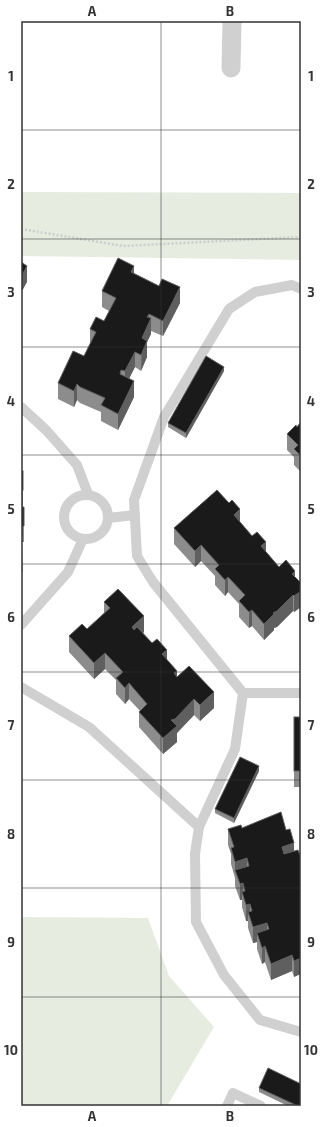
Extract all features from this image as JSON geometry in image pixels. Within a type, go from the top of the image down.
[{"type":"street","points":[[232,21],[232,68]]},
{"type":"lane","points":[[301,289],[292,285],[255,292],[229,309],[164,417],[134,500],[137,556],[153,582],[243,692],[235,750],[199,826],[195,854],[196,922],[224,976],[260,1020],[301,1032]]},
{"type":"lane","points":[[21,407],[46,430],[78,465],[88,494]]},
{"type":"lane","points":[[88,494],[101,500],[105,505],[108,518],[103,531],[90,539],[83,539],[69,532],[63,518],[64,510],[73,498],[88,494]]},
{"type":"lane","points":[[108,518],[136,515]]},
{"type":"lane","points":[[21,625],[68,572],[83,539]]},
{"type":"lane","points":[[21,687],[89,727],[199,826]]},
{"type":"lane","points":[[243,692],[301,693]]},
{"type":"lane","points":[[227,1106],[233,1093],[261,1106]]},
{"type":"path","points":[[21,229],[123,246],[301,237]]},
{"type":"shaded area","points":[[21,192],[301,193],[301,260],[21,256]]},
{"type":"shaded area","points":[[21,917],[148,918],[169,976],[214,1027],[167,1106],[21,1106]]},
{"type":"building","points":[[118,258],[134,266],[131,272],[159,286],[162,279],[180,287],[163,321],[149,314],[147,317],[151,318],[142,338],[147,341],[141,355],[135,352],[125,371],[121,370],[120,374],[134,381],[118,414],[101,405],[105,398],[80,387],[77,384],[74,391],[58,383],[73,351],[84,356],[96,332],[90,329],[96,317],[104,321],[116,298],[102,291]]},
{"type":"building","points":[[21,262],[27,266],[21,277]]},
{"type":"building","points":[[206,356],[224,367],[186,433],[168,423]]},
{"type":"building","points":[[301,422],[301,456],[294,449],[298,445],[287,434]]},
{"type":"building","points":[[21,471],[23,471],[23,490],[21,490]]},
{"type":"building","points":[[217,490],[229,503],[232,500],[240,509],[234,515],[252,536],[257,532],[266,542],[261,546],[279,567],[286,560],[295,571],[292,574],[301,583],[301,591],[294,596],[293,595],[273,613],[274,614],[264,624],[252,610],[249,612],[239,601],[245,595],[228,577],[225,580],[215,569],[219,565],[201,545],[195,551],[174,528]]},
{"type":"building","points":[[21,507],[24,507],[24,526],[22,526],[22,535],[21,535]]},
{"type":"building","points":[[21,538],[22,572],[21,572]]},
{"type":"building","points":[[118,589],[144,616],[132,627],[134,630],[137,627],[152,643],[157,639],[167,650],[162,654],[177,671],[174,673],[177,677],[189,666],[214,692],[200,705],[194,699],[175,719],[171,720],[177,726],[163,738],[139,712],[147,704],[129,683],[125,688],[116,678],[123,672],[105,653],[94,663],[69,636],[82,624],[87,629],[110,608],[104,602]]},
{"type":"building","points":[[294,717],[301,717],[301,771],[294,771]]},
{"type":"building","points":[[240,757],[259,766],[234,818],[215,809]]},
{"type":"building","points":[[281,812],[286,830],[290,829],[294,843],[282,847],[284,854],[298,850],[301,858],[301,958],[294,961],[292,955],[271,964],[265,946],[262,948],[257,933],[269,929],[267,923],[253,927],[248,912],[252,911],[250,904],[246,905],[242,892],[245,891],[243,883],[240,884],[235,870],[249,866],[247,858],[235,862],[231,848],[234,847],[228,829],[241,825],[242,828]]},
{"type":"building","points":[[268,1068],[301,1084],[301,1106],[259,1088]]}]
